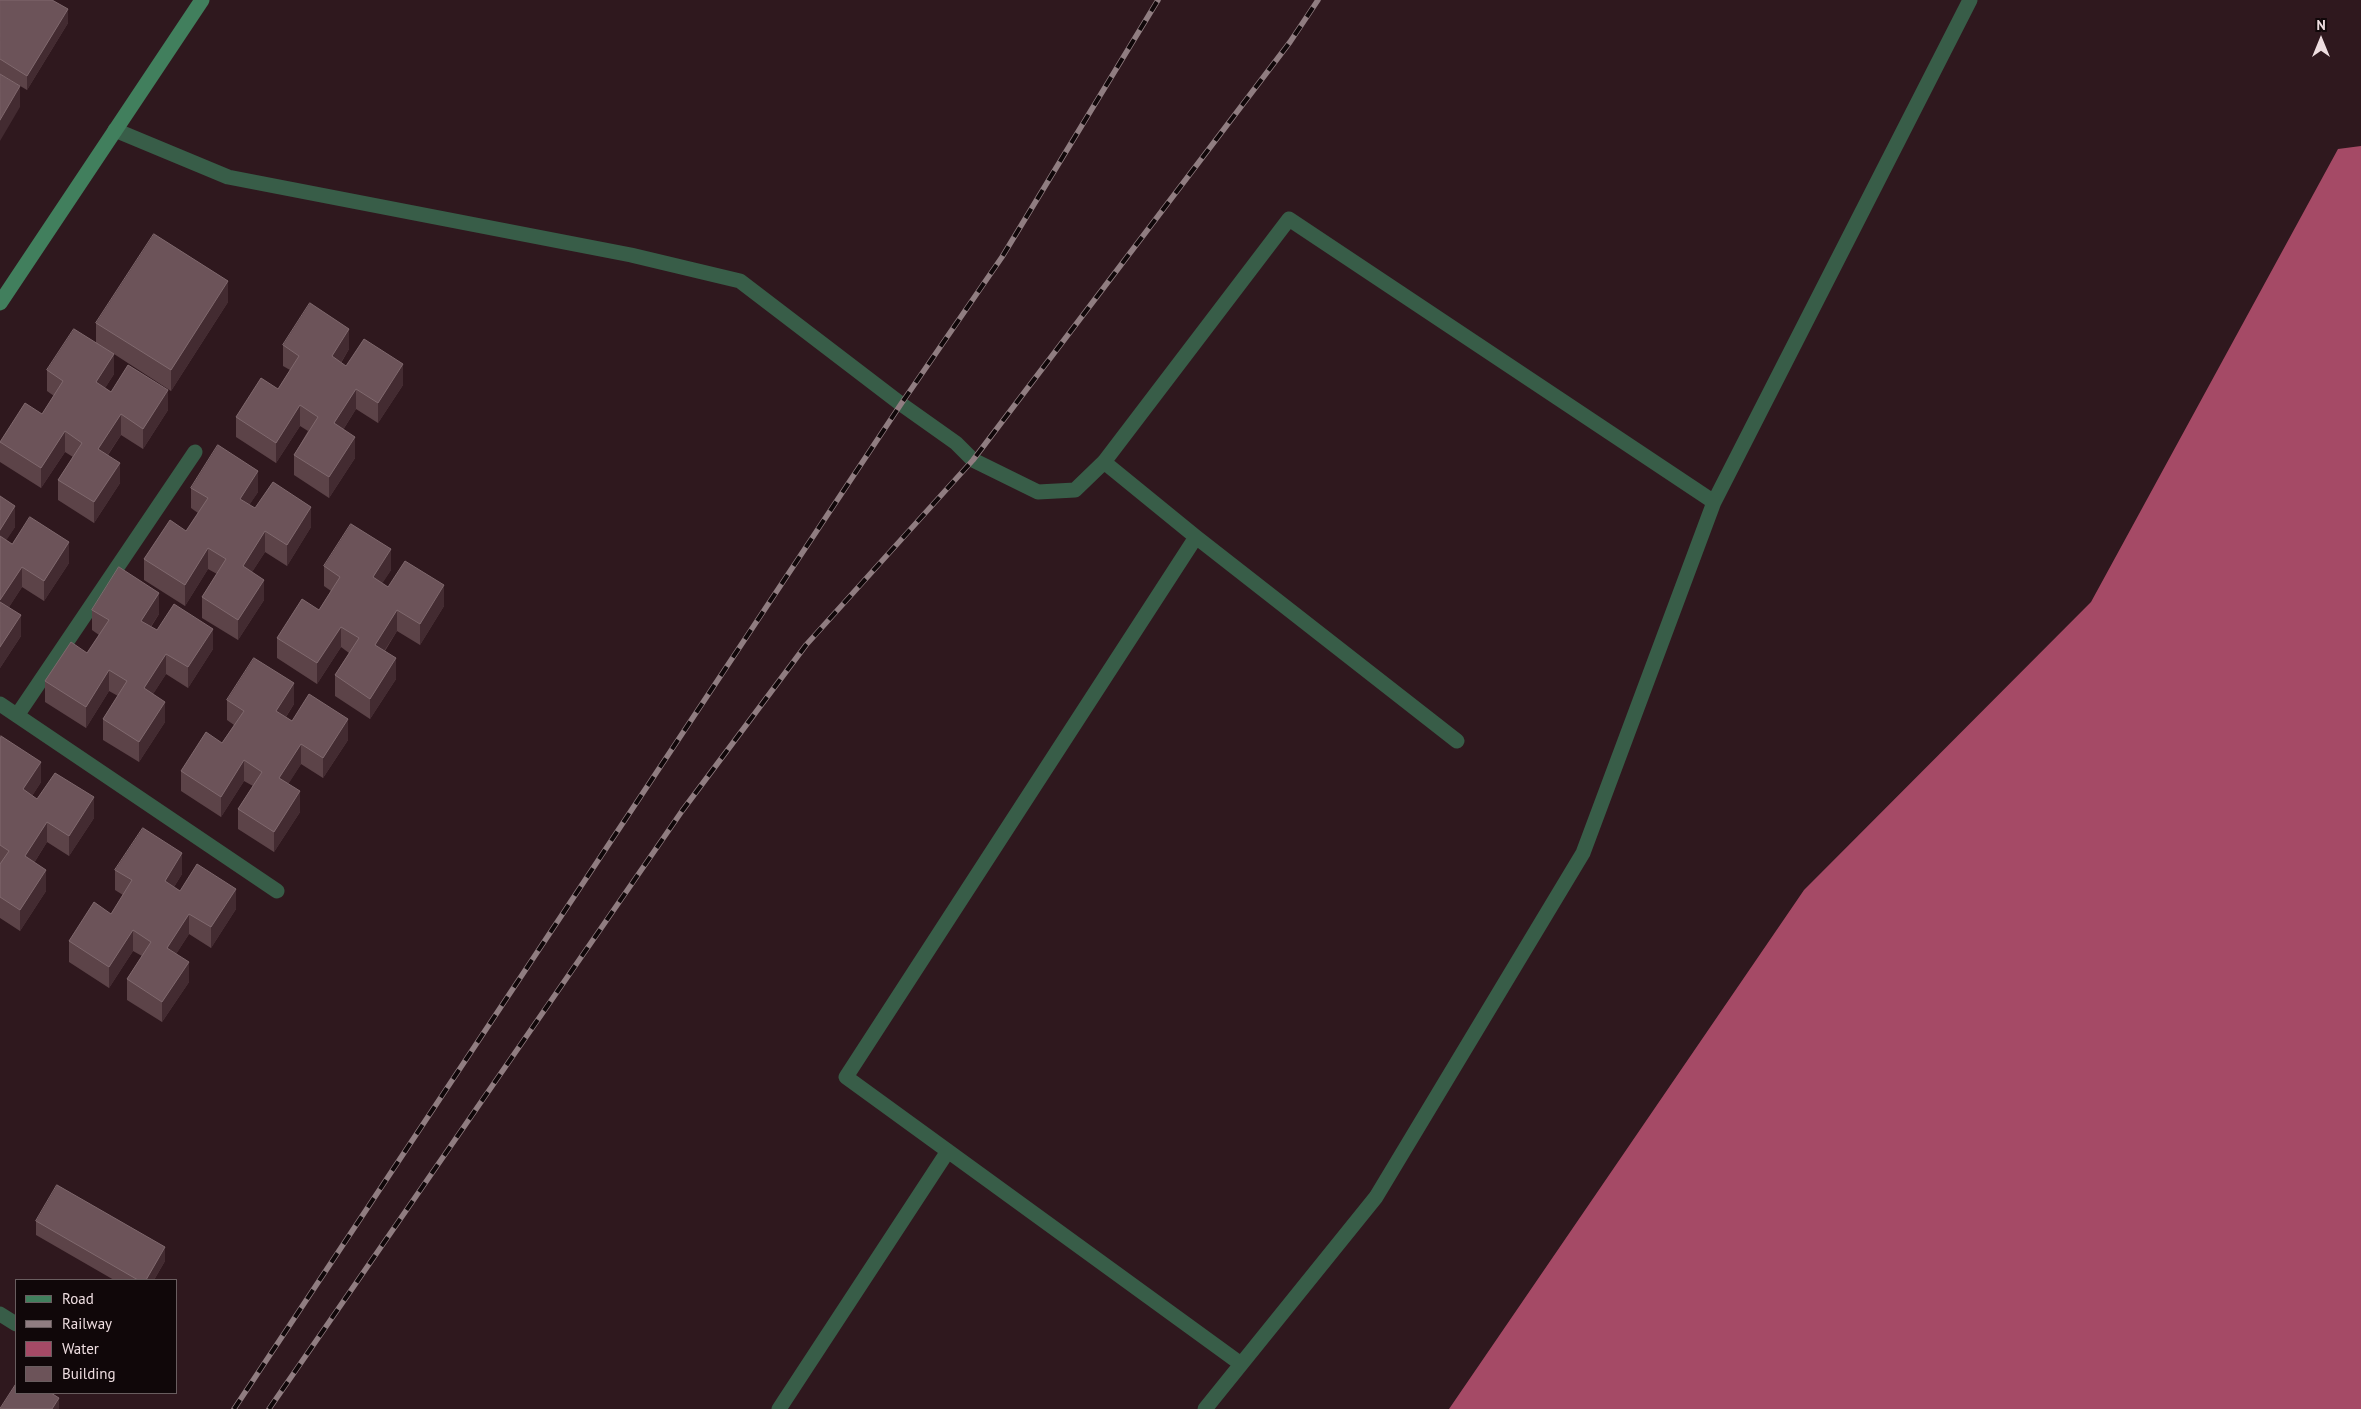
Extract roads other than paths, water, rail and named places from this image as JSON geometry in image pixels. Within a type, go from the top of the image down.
[{"type":"street","points":[[0,303],[202,0]]},
{"type":"street","points":[[1205,1409],[1376,1197],[1583,853],[1714,502],[1970,0]]},
{"type":"street","points":[[115,130],[228,176],[631,255],[740,281],[901,404],[956,442],[974,460],[1038,492],[1075,490],[1104,462],[1289,219],[1714,502]]},
{"type":"street","points":[[18,714],[195,452]]},
{"type":"street","points":[[1104,462],[1196,537],[1458,741]]},
{"type":"street","points":[[1196,537],[846,1077],[1241,1364]]},
{"type":"street","points":[[0,704],[18,714],[277,891]]},
{"type":"street","points":[[779,1409],[948,1151]]},
{"type":"street","points":[[0,1314],[15,1323]]},
{"type":"water","points":[[2361,146],[2361,1409],[1449,1409],[1804,890],[2091,602],[2338,149]]},
{"type":"railway","points":[[234,1409],[901,404],[1002,257],[1158,0]]},
{"type":"railway","points":[[269,1409],[682,811],[806,645],[973,460],[1290,42],[1318,0]]}]
